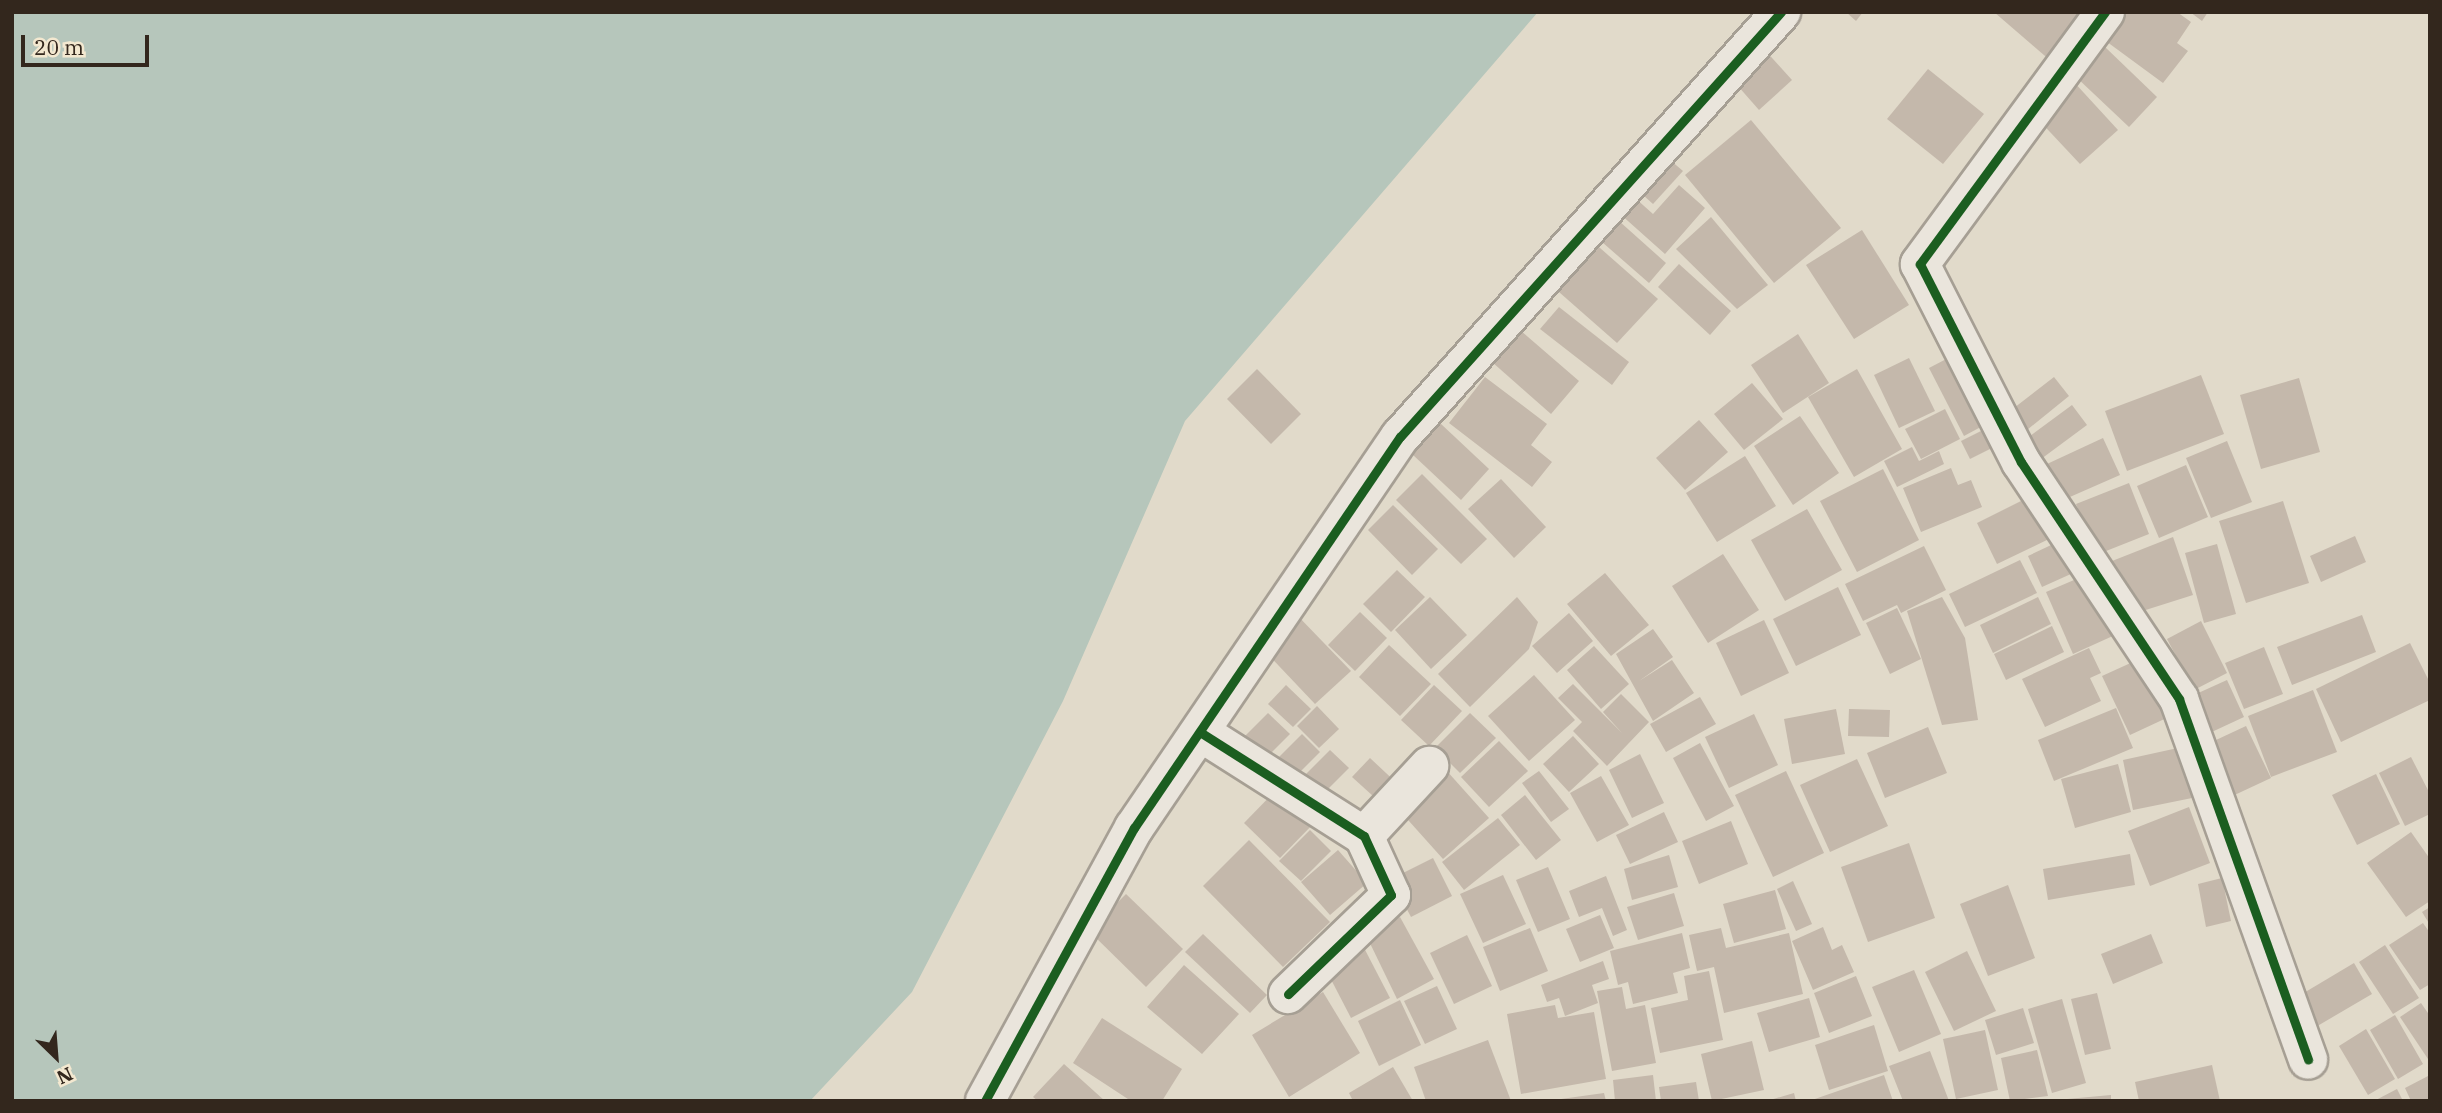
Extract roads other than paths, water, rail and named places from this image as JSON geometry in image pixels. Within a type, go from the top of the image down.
[{"type":"street","points":[[985,1101],[1133,828],[1400,437],[1781,12]]},
{"type":"street","points":[[2105,12],[1920,264],[2021,462],[2179,699],[2308,1060]]},
{"type":"street","points":[[1200,732],[1364,836],[1391,895],[1289,994]]},
{"type":"street","points":[[1364,836],[1429,766]]}]
